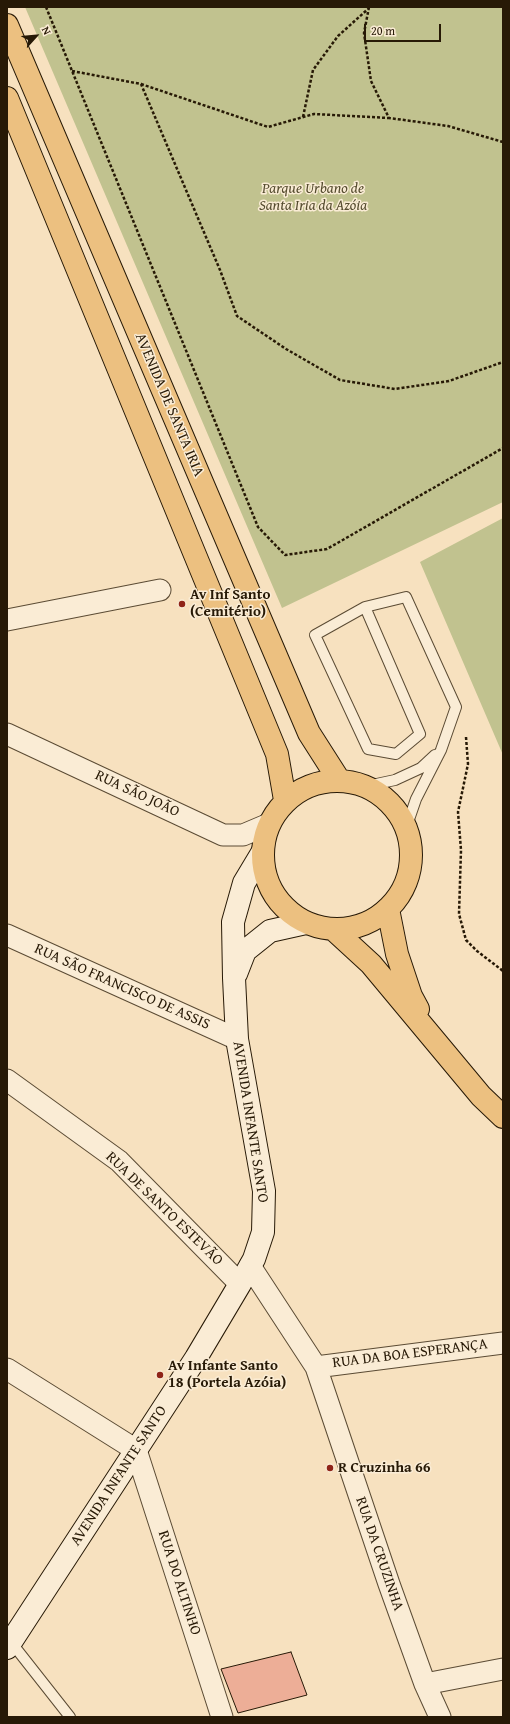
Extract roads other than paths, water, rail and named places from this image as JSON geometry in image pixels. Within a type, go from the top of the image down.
[{"type":"main road","name":"AVENIDA DE SANTA IRIA","points":[[7,25],[309,733],[339,780]]},
{"type":"main road","points":[[7,98],[277,754],[285,800]]},
{"type":"main road","points":[[339,780],[367,786],[391,804],[406,828],[411,857],[405,886],[388,909],[363,925],[334,930],[306,923],[282,906],[267,882],[262,853],[268,824],[285,800],[310,785],[339,780]]},
{"type":"main road","points":[[388,909],[396,954],[411,996],[437,1043]]},
{"type":"main road","points":[[334,930],[371,964],[481,1096],[503,1118]]},
{"type":"street","points":[[7,620],[160,590]]},
{"type":"street","name":"RUA SÃO JOÃO","points":[[7,734],[223,834],[243,835],[268,824]]},
{"type":"street","name":"AVENIDA INFANTE SANTO","points":[[9,1645],[136,1450],[245,1275],[263,1232],[264,1191],[237,1039],[233,922],[244,883],[262,853]]},
{"type":"street","name":"AVENIDA INFANTE SANTO","points":[[234,978],[245,951],[270,931],[306,923]]},
{"type":"street","name":"RUA SÃO FRANCISCO DE ASSIS","points":[[7,935],[237,1039]]},
{"type":"street","name":"RUA DE SANTO ESTEVÃO","points":[[7,1080],[120,1161],[245,1275]]},
{"type":"street","name":"RUA DA CRUZINHA","points":[[245,1275],[316,1367],[389,1584],[425,1684],[440,1717]]},
{"type":"street","name":"RUA DA BOA ESPERANÇA","points":[[316,1367],[503,1343]]},
{"type":"street","points":[[7,1369],[136,1450]]},
{"type":"street","name":"RUA DO ALTINHO","points":[[136,1450],[222,1717]]},
{"type":"street","points":[[425,1684],[503,1670]]},
{"type":"lane","points":[[365,607],[420,734],[396,754],[368,749],[315,635],[365,607],[406,596],[456,707],[441,750],[416,800],[406,828]]},
{"type":"lane","points":[[367,786],[395,780],[421,768],[441,750]]},
{"type":"lane","points":[[9,1645],[70,1717]]},
{"type":"place","name":"Av Inf Santo (Cemitério)","points":[[182,604]]},
{"type":"place","name":"Av Infante Santo 18 (Portela Azóia)","points":[[160,1375]]},
{"type":"place","name":"R Cruzinha 66","points":[[330,1468]]},
{"type":"park label","name":"Parque Urbano de Santa Iria da Azóia","points":[[313,198]]}]
